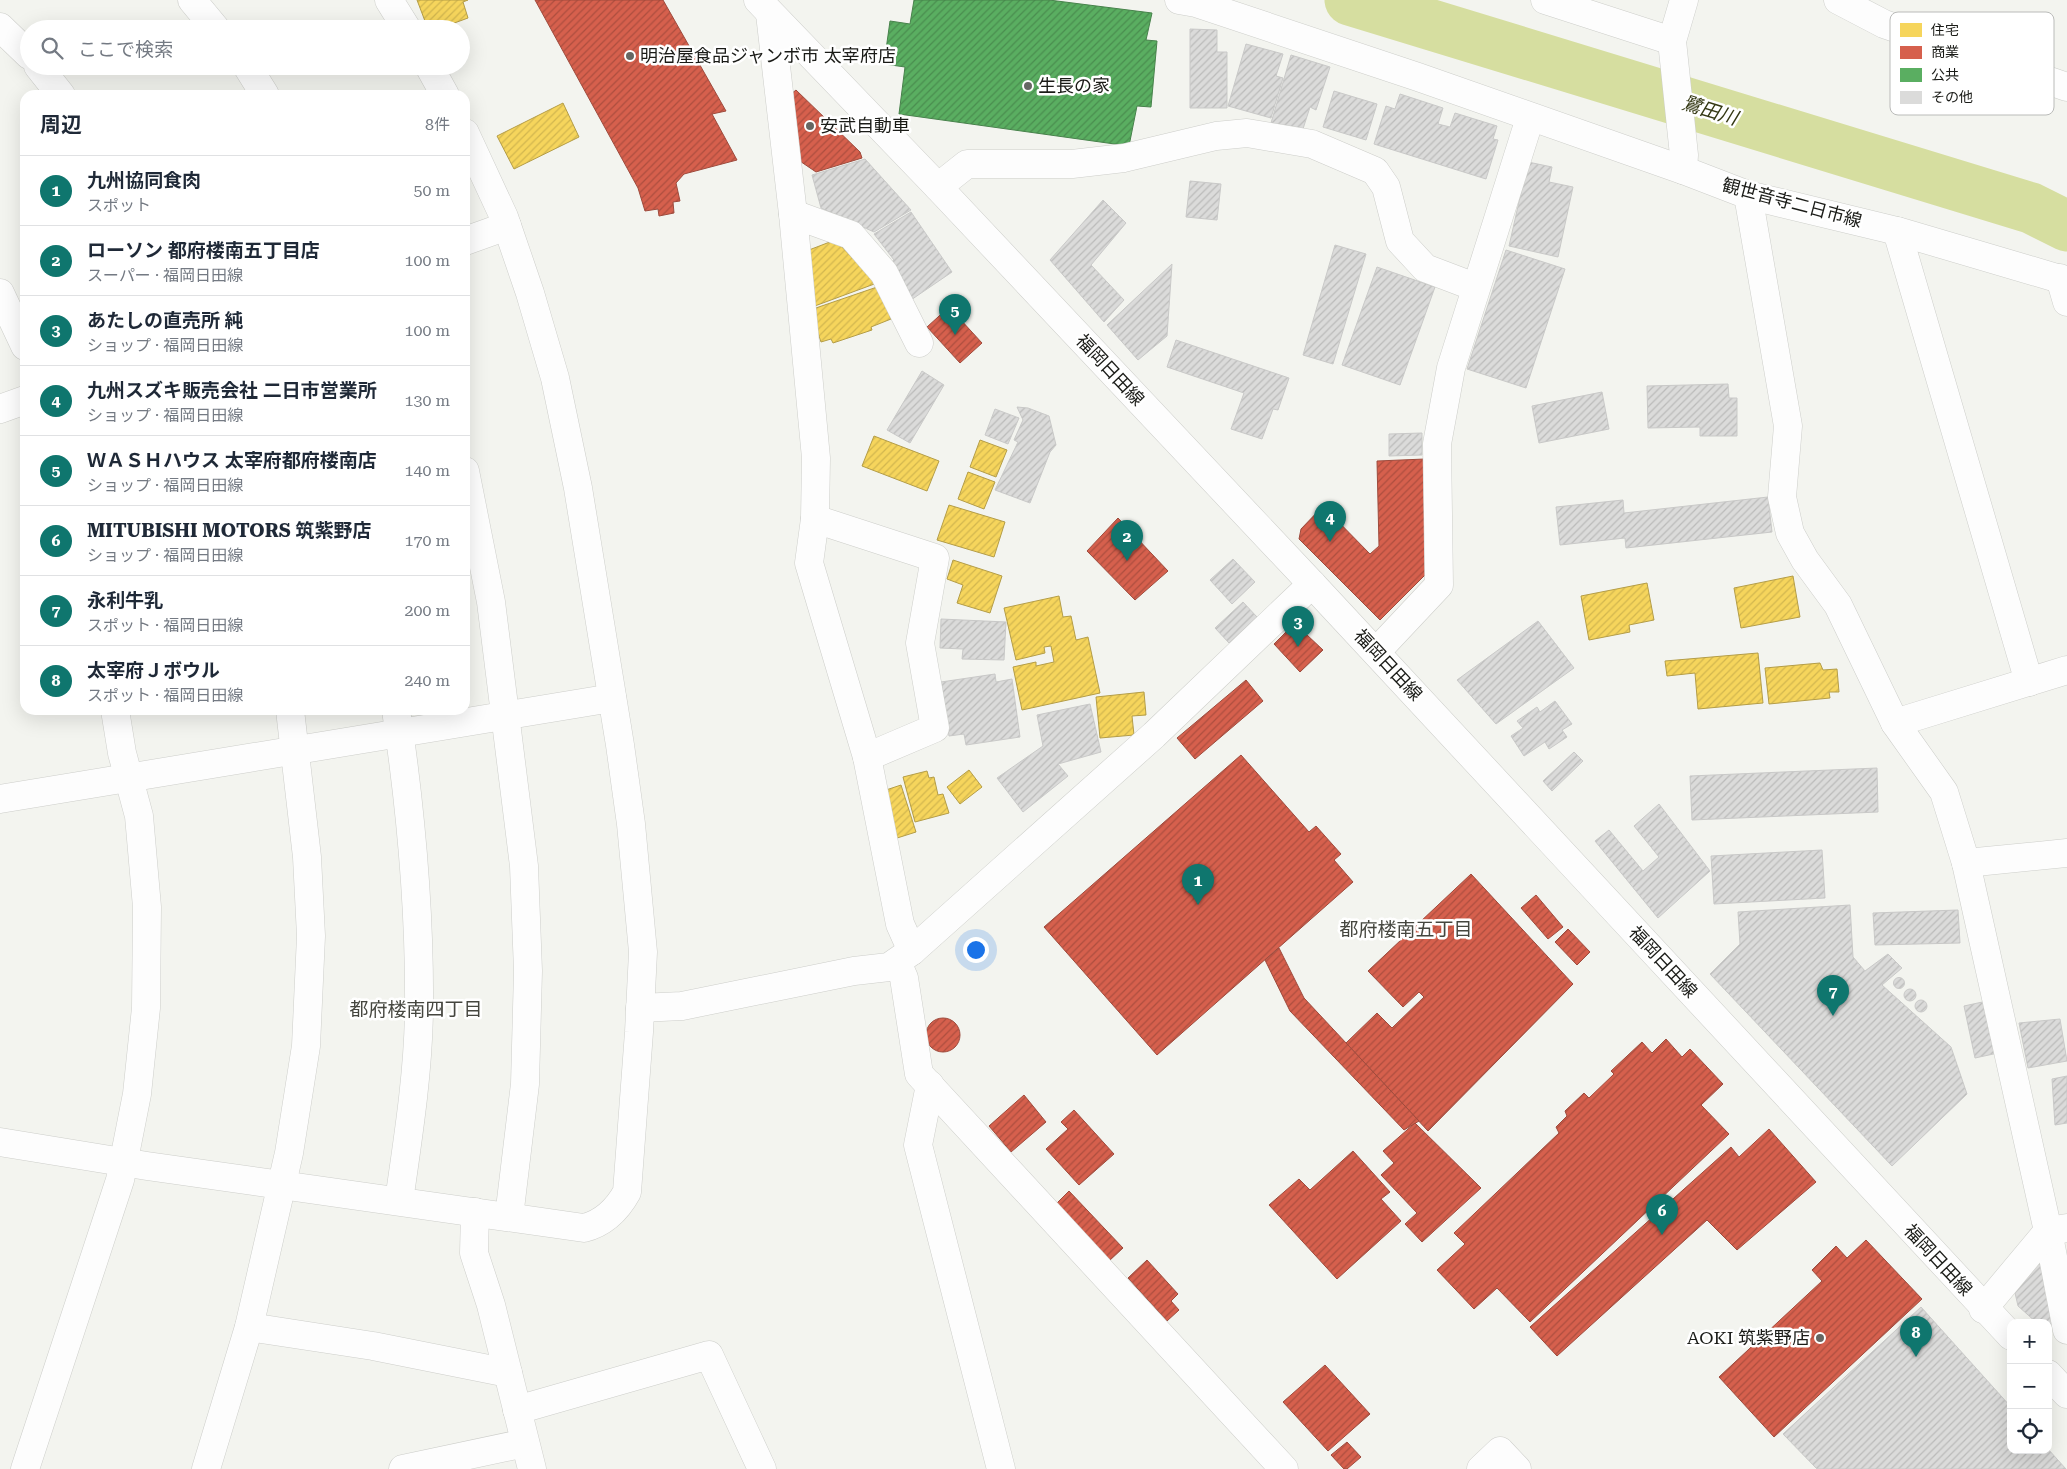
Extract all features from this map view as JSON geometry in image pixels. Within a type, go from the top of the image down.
[{"type":"street","points":[[192,0],[209,20]]},
{"type":"street","points":[[390,0],[402,20]]},
{"type":"street","name":"観世音寺二日市線","points":[[1180,0],[1196,3],[1408,74],[1530,118],[1684,163],[1748,195],[1897,231],[2065,287]]},
{"type":"street","points":[[1545,0],[1672,41]]},
{"type":"street","points":[[1684,0],[1672,41],[1684,163]]},
{"type":"street","points":[[1838,0],[1890,26]]},
{"type":"street","points":[[764,7],[793,214],[816,458],[815,518],[809,563],[867,757],[900,924],[904,957],[904,978],[919,1074],[1284,1469]]},
{"type":"street","name":"福岡日田線","points":[[764,7],[938,187],[1376,652],[1983,1309],[2007,1332]]},
{"type":"street","points":[[0,27],[20,46]]},
{"type":"street","points":[[45,75],[57,90]]},
{"type":"street","points":[[253,75],[262,90]]},
{"type":"street","points":[[434,75],[442,90]]},
{"type":"street","points":[[2054,83],[2067,87]]},
{"type":"street","points":[[1376,652],[1439,585],[1437,444],[1450,368],[1530,118]]},
{"type":"street","points":[[938,187],[967,164],[1072,164],[1124,158],[1216,136],[1247,133],[1312,144],[1375,171],[1386,186],[1400,241],[1425,268],[1475,287]]},
{"type":"street","points":[[0,1142],[124,1162],[584,1228],[596,1225],[618,1207],[627,1192],[642,952],[632,824],[578,488],[554,378],[530,293],[507,226],[470,144]]},
{"type":"street","points":[[1748,195],[1788,426],[1782,497],[1790,534],[1805,560],[1838,605],[1895,723],[1944,792],[1966,863],[2057,1229],[2067,1330]]},
{"type":"street","points":[[793,214],[851,235],[884,273],[918,342]]},
{"type":"street","points":[[470,239],[507,226]]},
{"type":"street","points":[[1897,231],[2029,682]]},
{"type":"street","points":[[0,293],[20,335]]},
{"type":"street","points":[[0,409],[20,402]]},
{"type":"street","points":[[470,496],[491,602],[524,866],[528,971],[526,1084],[509,1217]]},
{"type":"street","points":[[815,518],[935,558],[920,643],[935,728],[867,757]]},
{"type":"street","points":[[640,1008],[682,1006],[854,971],[889,967],[904,957],[1154,735],[1312,584]]},
{"type":"street","points":[[1895,723],[2067,670]]},
{"type":"street","points":[[0,800],[294,752],[398,722],[505,716],[612,698]]},
{"type":"street","points":[[25,1469],[120,1180],[137,1094],[146,1008],[146,889],[140,816],[131,779],[122,753],[115,715]]},
{"type":"street","points":[[206,1469],[249,1327],[289,1153],[306,1046],[311,936],[307,857],[290,715]]},
{"type":"street","points":[[398,722],[407,782],[417,897],[419,1014],[412,1107],[399,1201]]},
{"type":"street","points":[[1966,863],[2067,853]]},
{"type":"street","points":[[930,1085],[918,1145],[1001,1469]]},
{"type":"street","points":[[475,1212],[474,1253],[491,1305],[532,1469]]},
{"type":"street","points":[[1983,1309],[2057,1229]]},
{"type":"street","points":[[249,1327],[373,1346],[508,1373]]},
{"type":"street","points":[[517,1410],[709,1355],[762,1469]]},
{"type":"street","points":[[403,1469],[525,1443]]},
{"type":"street","points":[[1481,1469],[1500,1451],[1517,1469]]},
{"type":"building: 住宅","points":[[417,0],[468,0],[463,2],[468,18],[463,20],[425,20]]},
{"type":"building: 住宅","points":[[563,103],[579,137],[514,169],[497,136]]},
{"type":"building: 住宅","points":[[835,240],[877,283],[812,307],[809,250]]},
{"type":"building: 住宅","points":[[880,286],[891,319],[871,327],[872,330],[833,343],[831,339],[821,342],[810,310]]},
{"type":"building: 住宅","points":[[874,436],[939,461],[927,491],[862,466]]},
{"type":"building: 住宅","points":[[980,440],[1007,450],[996,477],[970,467]]},
{"type":"building: 住宅","points":[[968,472],[995,482],[984,509],[958,499]]},
{"type":"building: 住宅","points":[[949,505],[1005,522],[994,557],[937,540]]},
{"type":"building: 住宅","points":[[953,560],[1002,576],[990,613],[957,603],[963,585],[947,579]]},
{"type":"building: 住宅","points":[[1793,576],[1800,617],[1741,628],[1734,588]]},
{"type":"building: 住宅","points":[[1647,583],[1654,620],[1629,625],[1630,632],[1589,640],[1581,596]]},
{"type":"building: 住宅","points":[[1059,596],[1063,617],[1071,616],[1076,640],[1088,637],[1100,693],[1022,710],[1013,667],[1036,662],[1036,666],[1054,662],[1051,646],[1044,647],[1045,653],[1016,660],[1004,608]]},
{"type":"building: 住宅","points":[[1758,653],[1763,703],[1698,709],[1695,673],[1667,676],[1665,661]]},
{"type":"building: 住宅","points":[[1820,663],[1823,670],[1837,669],[1839,692],[1829,692],[1830,698],[1769,704],[1765,668]]},
{"type":"building: 住宅","points":[[1144,692],[1146,715],[1132,716],[1134,735],[1100,738],[1096,697]]},
{"type":"building: 住宅","points":[[969,770],[982,787],[960,804],[947,787]]},
{"type":"building: 住宅","points":[[927,771],[929,778],[934,777],[938,795],[943,794],[949,813],[915,822],[903,777]]},
{"type":"building: 住宅","points":[[901,785],[916,832],[894,839],[880,792]]},
{"type":"building: 商業","name":"明治屋食品ジャンボ市 太宰府店","points":[[535,0],[663,0],[726,111],[712,114],[737,160],[684,174],[676,183],[680,201],[673,202],[674,213],[659,216],[658,209],[645,211],[638,188]]},
{"type":"building: 商業","name":"安武自動車","points":[[796,90],[860,152],[862,158],[816,172],[791,155],[785,99]]},
{"type":"building: 商業","points":[[949,307],[982,343],[960,363],[927,327]]},
{"type":"building: 商業","points":[[1425,459],[1427,573],[1380,620],[1299,539],[1301,529],[1323,506],[1370,554],[1379,546],[1377,461]]},
{"type":"building: 商業","points":[[1118,518],[1168,571],[1135,600],[1087,551]]},
{"type":"building: 商業","points":[[1290,628],[1301,639],[1306,634],[1323,650],[1300,672],[1274,644]]},
{"type":"building: 商業","points":[[1246,680],[1263,701],[1195,759],[1177,738]]},
{"type":"building: 商業","points":[[1241,755],[1309,832],[1316,826],[1341,854],[1334,860],[1353,882],[1157,1055],[1044,927]]},
{"type":"building: 商業","points":[[1471,874],[1573,984],[1428,1131],[1346,1043],[1377,1013],[1392,1028],[1424,997],[1419,992],[1403,1007],[1368,971]]},
{"type":"building: 商業","points":[[1536,895],[1563,927],[1548,939],[1521,908]]},
{"type":"building: 商業","points":[[1568,929],[1590,952],[1577,965],[1555,942]]},
{"type":"building: 商業","points":[[1279,948],[1304,998],[1419,1121],[1404,1130],[1290,1011],[1265,960]]},
{"type":"building: 商業","points":[[943,1018],[950,1019],[955,1023],[959,1028],[959,1042],[955,1047],[950,1051],[943,1052],[936,1051],[931,1047],[927,1042],[926,1035],[927,1028],[931,1023],[936,1019]]},
{"type":"building: 商業","points":[[1666,1039],[1682,1057],[1690,1049],[1723,1084],[1701,1105],[1729,1134],[1530,1322],[1497,1288],[1474,1309],[1437,1270],[1465,1244],[1454,1233],[1559,1133],[1556,1127],[1567,1116],[1565,1111],[1584,1093],[1589,1098],[1614,1074],[1611,1071],[1642,1042],[1652,1053]]},
{"type":"building: 商業","points":[[1024,1095],[1046,1122],[1011,1152],[989,1126]]},
{"type":"building: 商業","points":[[1074,1110],[1114,1154],[1079,1185],[1046,1149],[1068,1129],[1061,1122]]},
{"type":"building: 商業","points":[[1415,1123],[1481,1188],[1422,1242],[1405,1224],[1417,1213],[1381,1175],[1394,1163],[1383,1151]]},
{"type":"building: 商業","points":[[1769,1129],[1816,1182],[1737,1250],[1707,1220],[1557,1356],[1530,1327],[1731,1147],[1739,1157]]},
{"type":"building: 商業","points":[[1353,1151],[1390,1192],[1381,1199],[1401,1221],[1337,1279],[1269,1205],[1299,1179],[1310,1190]]},
{"type":"building: 商業","points":[[1069,1191],[1123,1248],[1109,1261],[1055,1205]]},
{"type":"building: 商業","name":"AOKI 筑紫野店","points":[[1866,1240],[1922,1299],[1774,1437],[1719,1377],[1822,1281],[1812,1270],[1836,1246],[1847,1258]]},
{"type":"building: 商業","points":[[1147,1260],[1178,1294],[1171,1301],[1179,1310],[1167,1321],[1128,1278]]},
{"type":"building: 商業","points":[[1325,1365],[1370,1414],[1328,1451],[1283,1402]]},
{"type":"building: 商業","points":[[1347,1442],[1361,1457],[1347,1469],[1344,1469],[1331,1455]]},
{"type":"building: 公共","name":"生長の家","points":[[914,0],[1049,0],[1152,13],[1146,40],[1157,41],[1151,107],[1137,106],[1129,146],[899,114],[905,67],[884,64],[890,21],[910,24]]},
{"type":"building: その他","points":[[1190,29],[1217,30],[1217,52],[1227,52],[1227,108],[1190,108]]},
{"type":"building: その他","points":[[1246,44],[1283,54],[1276,76],[1283,78],[1271,118],[1228,106]]},
{"type":"building: その他","points":[[1291,55],[1330,67],[1316,110],[1310,107],[1302,132],[1271,123]]},
{"type":"building: その他","points":[[1334,91],[1377,104],[1366,140],[1323,127]]},
{"type":"building: その他","points":[[1400,94],[1443,108],[1438,124],[1450,127],[1455,113],[1497,126],[1493,139],[1498,140],[1486,179],[1374,144],[1386,106],[1395,109]]},
{"type":"building: その他","points":[[865,159],[911,210],[874,232],[821,208],[812,175]]},
{"type":"building: その他","points":[[1528,162],[1552,167],[1549,182],[1573,187],[1558,257],[1509,246]]},
{"type":"building: その他","points":[[1190,181],[1221,184],[1217,220],[1186,217]]},
{"type":"building: その他","points":[[1103,200],[1126,223],[1091,265],[1124,300],[1104,322],[1050,260]]},
{"type":"building: その他","points":[[911,212],[952,272],[908,302],[886,266],[894,260],[874,234]]},
{"type":"building: その他","points":[[1335,245],[1366,254],[1333,364],[1303,355]]},
{"type":"building: その他","points":[[1506,250],[1565,269],[1526,388],[1467,369]]},
{"type":"building: その他","points":[[1172,264],[1167,336],[1138,360],[1107,325]]},
{"type":"building: その他","points":[[1377,267],[1435,287],[1400,385],[1342,365]]},
{"type":"building: その他","points":[[1176,340],[1289,378],[1278,410],[1273,409],[1262,439],[1231,429],[1244,393],[1167,367]]},
{"type":"building: その他","points":[[922,371],[944,385],[910,443],[887,430]]},
{"type":"building: その他","points":[[1728,384],[1729,398],[1737,398],[1737,436],[1700,436],[1700,427],[1648,428],[1647,386]]},
{"type":"building: その他","points":[[1602,392],[1609,429],[1539,443],[1532,406]]},
{"type":"building: その他","points":[[1017,407],[1028,408],[1049,416],[1056,445],[1050,452],[1030,503],[995,490],[1018,442],[1014,440],[1023,420]]},
{"type":"building: その他","points":[[995,409],[1019,418],[1008,444],[985,435]]},
{"type":"building: その他","points":[[1422,433],[1422,455],[1389,456],[1389,434]]},
{"type":"building: その他","points":[[1768,497],[1772,532],[1626,548],[1625,538],[1560,545],[1556,507],[1623,500],[1624,513]]},
{"type":"building: その他","points":[[1233,559],[1255,582],[1232,604],[1210,580]]},
{"type":"building: その他","points":[[1243,602],[1257,617],[1229,643],[1215,628]]},
{"type":"building: その他","points":[[941,619],[1006,622],[1004,660],[962,659],[963,649],[940,648]]},
{"type":"building: その他","points":[[1538,621],[1574,668],[1496,724],[1457,680]]},
{"type":"building: その他","points":[[995,674],[996,682],[1012,679],[1020,737],[966,745],[964,734],[949,736],[941,682]]},
{"type":"building: その他","points":[[1555,701],[1572,724],[1562,730],[1567,737],[1549,749],[1545,742],[1524,756],[1511,736],[1523,728],[1517,721],[1537,707],[1540,712]]},
{"type":"building: その他","points":[[1090,704],[1101,752],[1058,764],[1068,776],[1023,812],[997,778],[1043,746],[1037,715]]},
{"type":"building: その他","points":[[1574,752],[1583,761],[1552,791],[1543,781]]},
{"type":"building: その他","points":[[1877,768],[1878,812],[1692,820],[1690,776]]},
{"type":"building: その他","points":[[1659,804],[1710,871],[1658,918],[1595,841],[1609,830],[1643,871],[1659,857],[1634,826]]},
{"type":"building: その他","points":[[1822,850],[1825,898],[1714,904],[1711,856]]},
{"type":"building: その他","points":[[1850,905],[1853,957],[1865,971],[1888,954],[1902,968],[1882,985],[1951,1047],[1967,1094],[1892,1166],[1710,974],[1740,944],[1738,912]]},
{"type":"building: その他","points":[[1958,910],[1960,943],[1875,945],[1873,913]]},
{"type":"building: その他","points":[[1899,977],[1905,983],[1899,989],[1893,983]]},
{"type":"building: その他","points":[[1912,989],[1915,990],[1915,1000],[1908,1001],[1905,1000],[1904,993],[1905,990]]},
{"type":"building: その他","points":[[1919,1000],[1923,1000],[1927,1006],[1923,1012],[1919,1012],[1915,1008],[1915,1004]]},
{"type":"building: その他","points":[[1987,1001],[1998,1053],[1975,1058],[1964,1006]]},
{"type":"building: その他","points":[[2060,1019],[2067,1061],[2028,1068],[2019,1023]]},
{"type":"building: その他","points":[[2067,1076],[2067,1123],[2055,1125],[2052,1079]]},
{"type":"building: その他","points":[[2041,1264],[2054,1326],[2052,1326],[2052,1319],[2033,1319],[2018,1306],[2013,1284],[2027,1267]]},
{"type":"building: その他","points":[[1921,1307],[2007,1403],[2007,1454],[2052,1453],[2066,1469],[1817,1469],[1783,1434]]},
{"type":"waterway","name":"鷺田川","points":[[1350,0],[2031,208],[2067,226]]},
{"type":"place","name":"明治屋食品ジャンボ市 太宰府店","points":[[630,56]]},
{"type":"place","name":"生長の家","points":[[1028,86]]},
{"type":"place","name":"安武自動車","points":[[810,126]]},
{"type":"place","name":"ＷＡＳＨハウス 太宰府都府楼南店","points":[[955,335]]},
{"type":"place","name":"九州スズキ販売会社 二日市営業所","points":[[1330,542]]},
{"type":"place","name":"ローソン 都府楼南五丁目店","points":[[1127,561]]},
{"type":"place","name":"あたしの直売所 純","points":[[1298,647]]},
{"type":"place","name":"九州協同食肉","points":[[1198,905]]},
{"type":"place","name":"永利牛乳","points":[[1833,1016]]},
{"type":"place","name":"MITUBISHI MOTORS 筑紫野店","points":[[1662,1235]]},
{"type":"place","name":"AOKI 筑紫野店","points":[[1820,1338]]},
{"type":"place","name":"太宰府Ｊボウル","points":[[1916,1357]]},
{"type":"district","name":"都府楼南五丁目","points":[[1406,929]]},
{"type":"district","name":"都府楼南四丁目","points":[[416,1009]]}]
